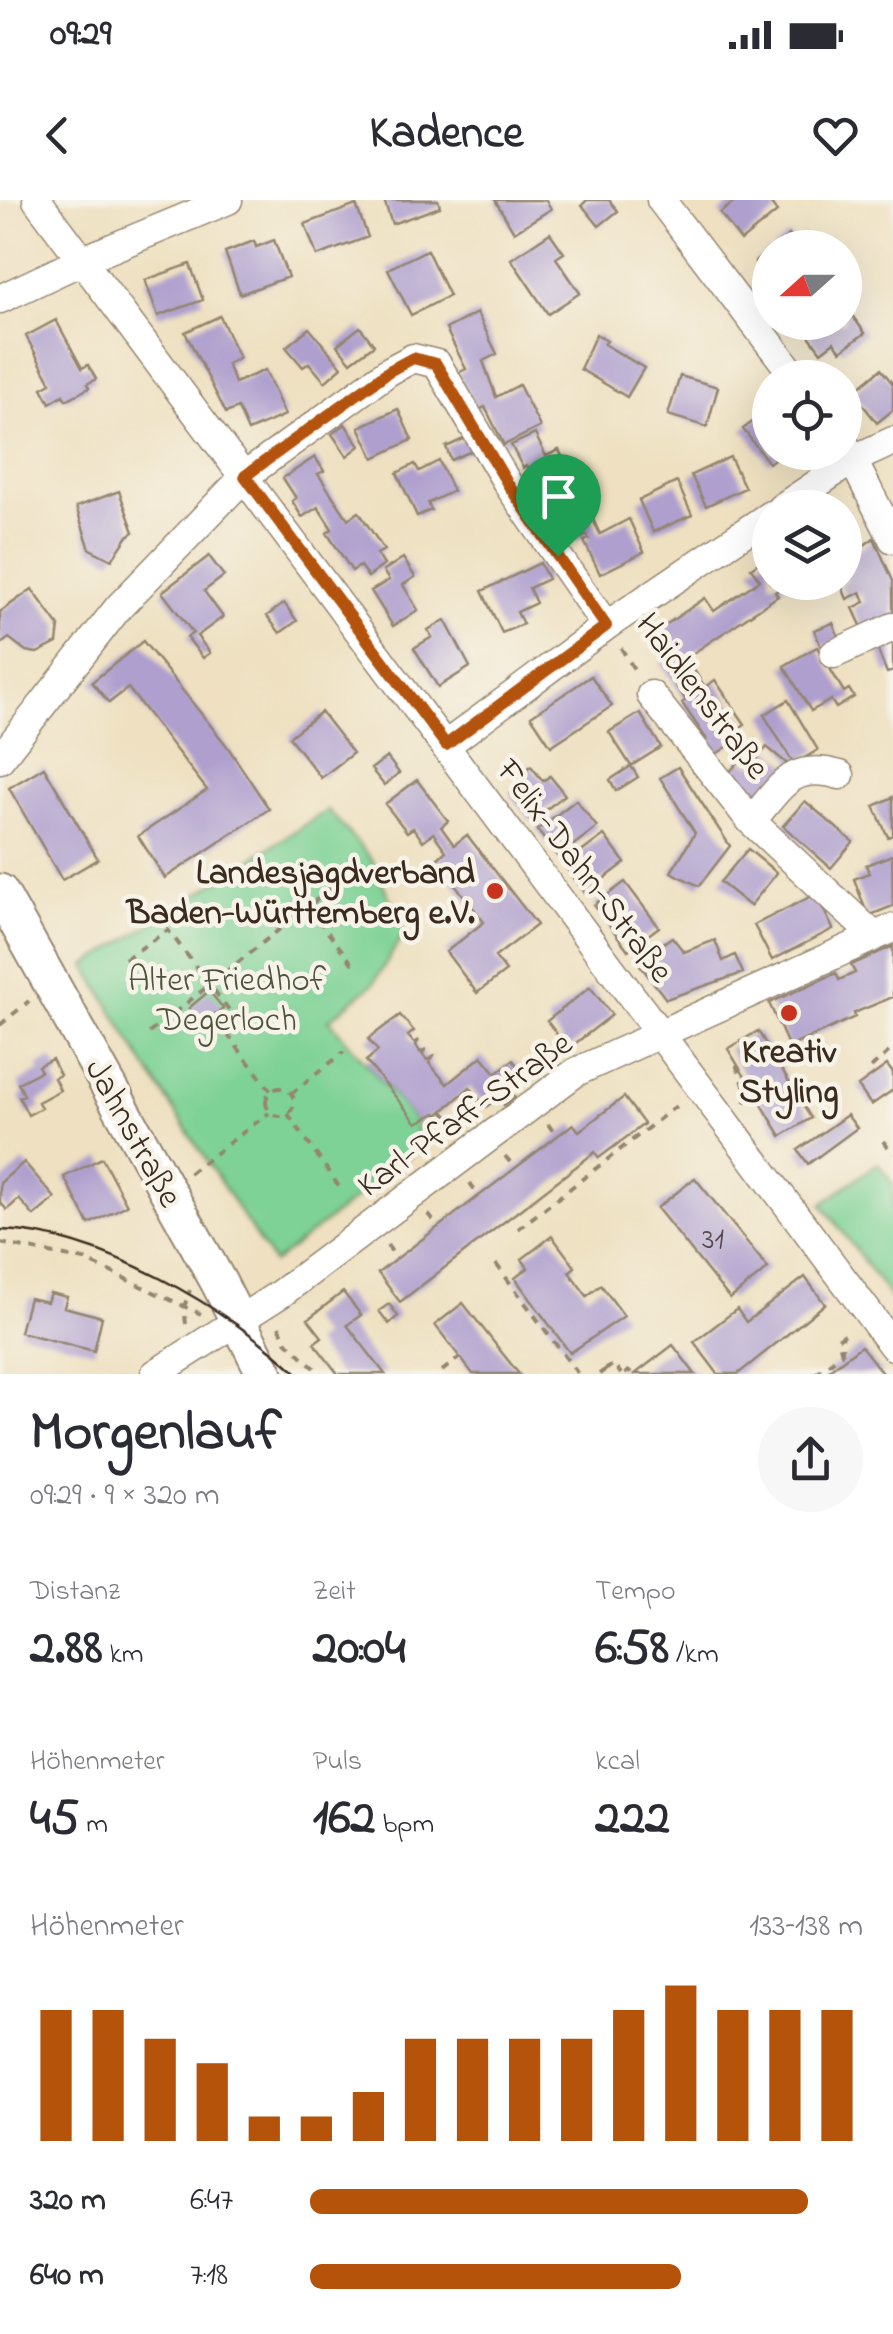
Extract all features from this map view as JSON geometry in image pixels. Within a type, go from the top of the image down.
[{"type":"main road","name":"Jahnstraße","points":[[0,892],[265,1374]]},
{"type":"street","name":"Felix-Dahn-Straße","points":[[37,200],[893,1346]]},
{"type":"street","points":[[0,299],[82,260],[228,200]]},
{"type":"street","points":[[661,200],[782,360]]},
{"type":"street","name":"Haidlenstraße","points":[[0,759],[118,608],[245,476],[389,371],[413,358],[436,364],[509,486],[606,626]]},
{"type":"street","points":[[862,449],[893,441]]},
{"type":"street","points":[[803,490],[828,470]]},
{"type":"street","points":[[859,470],[893,539]]},
{"type":"street","points":[[446,745],[606,626],[752,527]]},
{"type":"street","points":[[834,654],[893,627]]},
{"type":"street","name":"Haidlenstraße","points":[[651,694],[751,820],[883,932]]},
{"type":"street","points":[[751,820],[795,773],[817,769],[840,775]]},
{"type":"street","name":"Karl-Pfaff-Straße","points":[[155,1374],[280,1294],[576,1072],[883,932]]},
{"type":"path","name":"Haidlenstraße","points":[[606,626],[651,694]]},
{"type":"path","points":[[149,1033],[334,886]]},
{"type":"path","points":[[308,907],[352,963],[360,964]]},
{"type":"path","points":[[125,959],[168,930],[229,1010],[227,1034],[271,1090]]},
{"type":"path","points":[[0,1025],[52,982]]},
{"type":"path","points":[[871,1068],[893,1048]]},
{"type":"path","points":[[291,1094],[344,1052]]},
{"type":"path","points":[[724,1118],[744,1106],[748,1095],[736,1067],[739,1066]]},
{"type":"path","points":[[518,1228],[701,1086]]},
{"type":"path","points":[[280,1088],[291,1094],[294,1104],[288,1114],[277,1117],[269,1112],[265,1104],[271,1090],[280,1088]]},
{"type":"path","points":[[467,1089],[478,1106]]},
{"type":"path","points":[[443,1111],[459,1132]]},
{"type":"path","points":[[209,1160],[269,1112]]},
{"type":"path","points":[[288,1114],[342,1191]]},
{"type":"path","points":[[883,1141],[893,1154]]},
{"type":"path","points":[[0,1243],[85,1260],[184,1308]]},
{"type":"path","points":[[496,1264],[540,1317],[578,1374]]},
{"type":"path","points":[[278,1323],[286,1342],[321,1374]]},
{"type":"path","points":[[815,1374],[842,1354]]},
{"type":"path","points":[[442,1371],[460,1357]]},
{"type":"path","points":[[599,1374],[614,1364],[626,1374]]},
{"type":"green space","name":"Alter Friedhof Degerloch","points":[[328,810],[372,860],[405,932],[373,984],[329,1020],[417,1123],[416,1130],[426,1143],[273,1263],[141,1059],[86,966]]},
{"type":"green space","points":[[878,1163],[893,1184],[893,1301],[822,1204]]},
{"type":"building","points":[[384,200],[438,200],[440,207],[392,224]]},
{"type":"building","points":[[495,200],[546,200],[551,209],[514,232]]},
{"type":"building","points":[[587,200],[609,200],[618,211],[599,226],[582,205]]},
{"type":"building","points":[[737,200],[768,200],[777,212],[741,241],[720,213]]},
{"type":"building","points":[[356,205],[368,237],[317,256],[305,224]]},
{"type":"building","points":[[550,233],[564,253],[556,258],[580,293],[548,314],[511,259]]},
{"type":"building","points":[[274,240],[288,277],[240,294],[225,252],[254,241],[256,247]]},
{"type":"building","points":[[427,250],[449,296],[411,315],[388,269]]},
{"type":"building","points":[[190,264],[203,300],[158,316],[145,280]]},
{"type":"building","points":[[477,313],[497,354],[483,361],[496,397],[519,385],[540,427],[504,445],[485,407],[477,411],[458,373],[466,369],[446,329]]},
{"type":"building","points":[[220,316],[239,358],[227,364],[235,383],[265,370],[285,415],[248,431],[238,408],[226,413],[185,332]]},
{"type":"building","points":[[56,320],[82,368],[88,365],[96,379],[87,384],[89,388],[66,400],[63,395],[50,403],[42,388],[51,383],[26,336]]},
{"type":"building","points":[[360,327],[374,345],[351,362],[337,345]]},
{"type":"building","points":[[309,328],[342,367],[325,382],[309,363],[303,367],[286,347]]},
{"type":"building","points":[[596,334],[607,341],[604,344],[644,368],[627,397],[580,369]]},
{"type":"building","points":[[812,340],[856,340],[841,351],[834,342],[821,352]]},
{"type":"building","points":[[881,369],[893,384],[893,410],[877,423],[862,404],[862,385]]},
{"type":"building","points":[[680,376],[718,387],[707,427],[668,415]]},
{"type":"building","points":[[398,409],[412,440],[374,458],[359,427]]},
{"type":"building","points":[[752,422],[752,441],[743,429]]},
{"type":"building","points":[[345,424],[360,446],[347,456],[332,434]]},
{"type":"building","points":[[535,434],[546,456],[559,450],[586,513],[589,511],[600,534],[629,519],[644,552],[600,574],[584,541],[589,539],[587,535],[577,540],[559,505],[548,511],[511,445]]},
{"type":"building","points":[[468,437],[474,450],[451,460],[446,447]]},
{"type":"building","points":[[315,457],[324,471],[318,474],[348,519],[359,512],[384,550],[377,554],[384,565],[368,577],[360,566],[352,571],[327,533],[332,529],[318,507],[302,517],[292,501],[296,498],[283,478]]},
{"type":"building","points":[[730,457],[745,488],[706,506],[691,475]]},
{"type":"building","points":[[439,461],[453,491],[428,503],[431,510],[417,516],[397,473],[415,464],[419,471]]},
{"type":"building","points":[[677,482],[692,515],[653,532],[639,500]]},
{"type":"building","points":[[119,491],[134,532],[112,560],[90,549],[76,507]]},
{"type":"building","points":[[874,538],[893,581],[893,619],[864,632],[853,608],[865,602],[862,547]]},
{"type":"building","points":[[209,556],[224,576],[204,591],[223,617],[197,636],[210,653],[203,658],[187,637],[193,633],[162,592]]},
{"type":"building","points":[[403,558],[415,577],[403,585],[418,610],[393,626],[371,591],[389,580],[383,571]]},
{"type":"building","points":[[540,563],[548,579],[529,588],[536,603],[517,612],[523,624],[502,633],[482,591]]},
{"type":"building","points":[[752,585],[752,600],[772,600],[686,658],[705,687],[715,680],[745,724],[728,736],[733,743],[713,756],[682,703],[686,700],[661,664],[667,660],[651,635],[705,598],[714,611]]},
{"type":"building","points":[[32,589],[59,626],[57,643],[37,653],[26,651],[9,638],[0,645],[0,612]]},
{"type":"building","points":[[284,603],[297,621],[280,633],[267,616]]},
{"type":"building","points":[[445,620],[470,667],[438,687],[414,648],[432,637],[428,630]]},
{"type":"building","points":[[833,623],[840,640],[821,647],[814,630]]},
{"type":"building","points":[[893,633],[893,671],[887,673],[874,641]]},
{"type":"building","points":[[143,641],[227,746],[269,809],[165,878],[138,836],[207,790],[128,688],[109,703],[92,682]]},
{"type":"building","points":[[817,647],[844,692],[849,689],[854,697],[836,708],[831,700],[811,711],[784,666]]},
{"type":"building","points":[[591,676],[612,706],[551,746],[531,716]]},
{"type":"building","points":[[788,700],[818,750],[794,764],[764,715]]},
{"type":"building","points":[[321,712],[353,753],[321,778],[289,737]]},
{"type":"building","points":[[640,713],[661,747],[631,766],[609,732]]},
{"type":"building","points":[[767,747],[791,767],[759,804],[726,776],[742,758],[751,766]]},
{"type":"building","points":[[387,757],[399,773],[384,785],[371,769]]},
{"type":"building","points":[[531,766],[543,781],[550,776],[565,795],[531,821],[510,794],[522,785],[516,777]]},
{"type":"building","points":[[631,766],[638,777],[616,791],[610,780]]},
{"type":"building","points":[[44,767],[98,859],[62,880],[9,788]]},
{"type":"building","points":[[678,767],[730,846],[699,886],[671,872],[695,833],[660,778]]},
{"type":"building","points":[[417,780],[448,821],[441,827],[454,845],[467,835],[537,925],[495,957],[506,971],[477,993],[446,952],[484,922],[436,860],[446,851],[433,833],[423,841],[413,828],[407,832],[385,804]]},
{"type":"building","points":[[893,797],[893,835],[888,837],[874,806]]},
{"type":"building","points":[[576,800],[597,827],[558,857],[537,830]]},
{"type":"building","points":[[805,801],[853,842],[831,868],[783,826]]},
{"type":"building","points":[[604,835],[625,863],[585,893],[564,865]]},
{"type":"building","points":[[748,849],[777,873],[750,906],[720,882]]},
{"type":"building","points":[[892,855],[893,906],[868,916],[854,879],[869,873],[866,865]]},
{"type":"building","points":[[625,882],[659,927],[628,950],[594,905]]},
{"type":"building","points":[[816,894],[833,929],[772,960],[754,925]]},
{"type":"building","points":[[672,937],[684,952],[715,940],[723,961],[735,955],[743,973],[666,999],[637,961]]},
{"type":"building","points":[[893,946],[893,997],[789,1047],[769,1003],[836,973],[839,980],[855,973],[851,965]]},
{"type":"building","points":[[590,987],[612,1015],[568,1049],[547,1021]]},
{"type":"building","points":[[209,991],[223,1008],[202,1025],[189,1008]]},
{"type":"building","points":[[400,1015],[414,1031],[408,1036],[414,1043],[419,1040],[416,1045],[420,1052],[426,1049],[422,1054],[427,1060],[433,1057],[429,1063],[447,1084],[482,1056],[496,1073],[513,1060],[525,1076],[509,1089],[515,1097],[504,1105],[499,1097],[486,1107],[470,1087],[438,1115],[417,1123],[366,1061],[378,1051],[368,1039]]},
{"type":"building","points":[[758,1031],[811,1118],[781,1136],[728,1049]]},
{"type":"building","points":[[52,1059],[60,1075],[54,1078],[60,1090],[38,1102],[41,1108],[28,1115],[19,1097],[24,1095],[18,1083],[41,1071],[38,1066]]},
{"type":"building","points":[[887,1065],[893,1073],[893,1090],[871,1105],[858,1086]]},
{"type":"building","points":[[624,1097],[644,1124],[599,1158],[595,1152],[400,1302],[378,1273],[573,1124],[579,1131]]},
{"type":"building","points":[[847,1115],[857,1128],[808,1164],[798,1150]]},
{"type":"building","points":[[102,1158],[127,1205],[89,1224],[64,1177]]},
{"type":"building","points":[[24,1162],[55,1198],[34,1216],[19,1199],[7,1210],[0,1202],[0,1183]]},
{"type":"building","points":[[695,1178],[768,1268],[730,1299],[657,1208]]},
{"type":"building","points":[[552,1236],[575,1267],[569,1272],[587,1296],[601,1285],[624,1316],[570,1353],[515,1278],[528,1268],[522,1259]]},
{"type":"building","points":[[805,1277],[825,1304],[738,1374],[718,1374],[694,1342],[737,1309],[746,1322]]},
{"type":"building","points":[[343,1292],[361,1315],[347,1325],[385,1374],[338,1374],[314,1343],[322,1337],[308,1319]]},
{"type":"building","points":[[50,1293],[67,1297],[64,1307],[102,1317],[94,1351],[20,1332],[29,1298],[47,1302]]},
{"type":"building","points":[[463,1303],[519,1374],[473,1374],[435,1325]]},
{"type":"building","points":[[389,1304],[398,1316],[389,1324],[379,1311]]},
{"type":"building","points":[[673,1345],[695,1374],[635,1374]]},
{"type":"building","points":[[861,1346],[883,1374],[824,1374],[837,1364]]},
{"type":"tram line","points":[[0,1230],[78,1244],[160,1278],[236,1324],[298,1374]]},
{"type":"place","name":"Landesjagdverband Baden-Württemberg e.V.","points":[[495,891]]},
{"type":"place","name":"Kreativ Styling","points":[[789,1013]]},
{"type":"route","points":[[413,358],[436,364],[509,486],[558,556],[606,626],[446,745],[245,476],[389,371],[413,358]]}]
